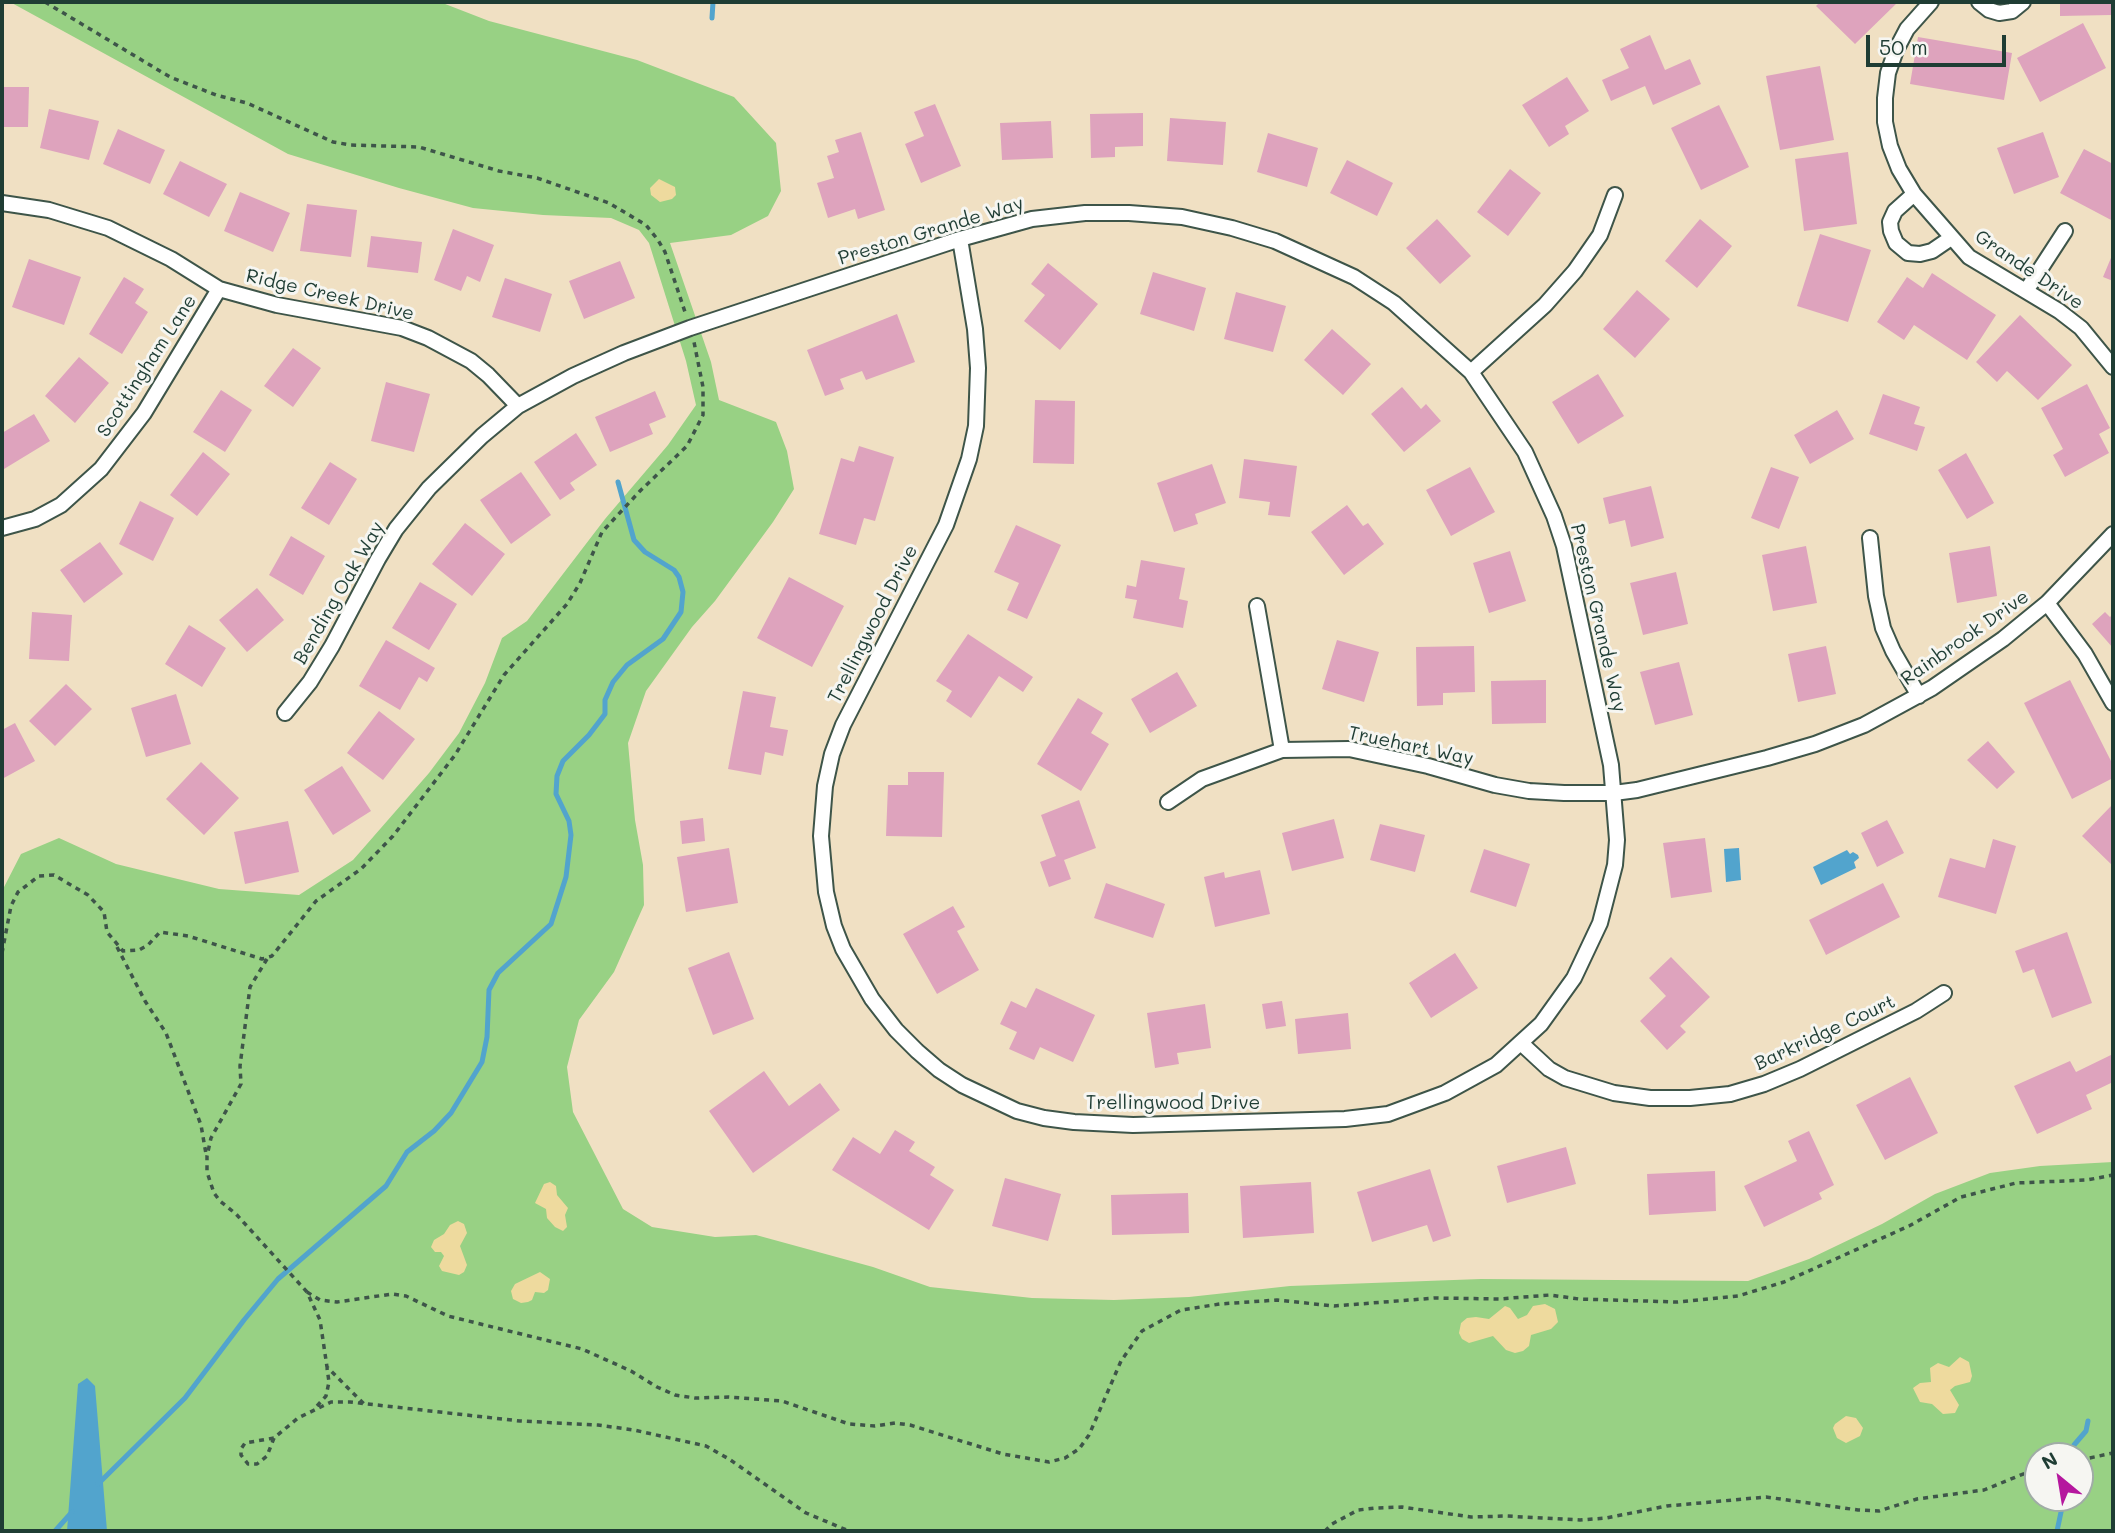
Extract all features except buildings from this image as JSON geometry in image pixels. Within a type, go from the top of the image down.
[{"type":"street","name":"Grande Drive","points":[[1931,2],[1907,29],[1888,74],[1885,122],[1899,169],[1914,194],[1969,257],[2059,311],[2081,328],[2113,367]]},
{"type":"street","points":[[1979,2],[1989,10],[1999,13],[2012,10],[2023,2]]},
{"type":"street","name":"Grande Drive","points":[[1914,194],[1895,211],[1891,231],[1896,243],[1908,253],[1920,254],[1932,251],[1951,238]]},
{"type":"street","points":[[1471,372],[1545,305],[1575,271],[1600,235],[1615,195]]},
{"type":"street","name":"Ridge Creek Drive","points":[[2,203],[49,210],[108,228],[172,260],[219,289],[277,305],[402,328],[428,338],[471,361],[518,406]]},
{"type":"street","name":"Preston Grande Way","points":[[518,406],[599,363],[690,328],[960,239],[1032,219],[1085,213],[1182,217],[1275,241],[1354,277],[1394,303],[1427,330],[1471,372],[1525,452],[1554,516],[1575,592],[1611,765],[1614,793]]},
{"type":"street","points":[[2026,291],[2065,231]]},
{"type":"street","name":"Trellingwood Drive","points":[[960,239],[975,329],[978,368],[976,426],[969,459],[946,525],[843,725],[825,786],[821,836],[826,892],[843,949],[872,999],[896,1030],[939,1070],[962,1085],[1017,1111],[1074,1122],[1133,1125],[1346,1119],[1388,1114],[1417,1105],[1471,1081],[1496,1065],[1522,1044],[1564,995],[1588,953],[1600,923],[1615,865],[1617,840],[1614,793]]},
{"type":"street","name":"Scottingham Lane","points":[[2,528],[35,519],[61,505],[101,470],[144,413],[219,289]]},
{"type":"street","name":"Bending Oak Way","points":[[285,713],[310,682],[378,559],[412,509],[454,463],[518,406]]},
{"type":"street","name":"Rainbrook Drive","points":[[1614,793],[1651,787],[1815,744],[1864,724],[1919,696],[2003,639],[2048,603],[2113,534]]},
{"type":"street","points":[[1870,538],[1876,596],[1883,628],[1919,696]]},
{"type":"street","points":[[2048,603],[2085,654],[2113,703]]},
{"type":"street","points":[[1257,606],[1282,750]]},
{"type":"street","name":"Truehart Way","points":[[1168,802],[1202,779],[1282,750],[1349,749],[1529,791],[1614,793]]},
{"type":"street","name":"Barkridge Court","points":[[1522,1044],[1549,1069],[1565,1078],[1614,1093],[1663,1098],[1730,1094],[1800,1069],[1916,1011],[1944,993]]},
{"type":"path","points":[[45,2],[170,77],[266,111],[333,142],[419,147],[499,171],[537,178],[609,202],[640,221],[658,240],[670,265],[699,357],[704,387],[704,415],[687,446],[609,523],[567,604],[504,675],[455,755],[393,836],[361,869],[316,901],[272,956],[267,958],[250,987],[240,1066],[241,1084],[211,1138],[206,1172],[214,1193],[307,1292],[320,1300],[337,1303],[392,1294],[406,1296],[448,1316],[582,1349],[675,1395],[782,1401],[849,1424],[910,1425],[1003,1454],[1049,1462],[1065,1458],[1079,1449],[1089,1435],[1121,1362],[1142,1331],[1181,1310],[1277,1300],[1334,1306],[1435,1298],[1550,1295],[1578,1299],[1677,1302],[1738,1296],[1784,1282],[1909,1226],[1961,1197],[2016,1183],[2087,1181],[2113,1175]]},
{"type":"path","points":[[2,953],[11,906],[18,892],[40,876],[54,875],[88,895],[104,912],[107,933],[166,1033],[201,1125],[207,1156]]},
{"type":"path","points":[[116,945],[123,951],[139,950],[160,932],[188,936],[267,958]]},
{"type":"path","points":[[307,1292],[320,1320],[329,1382],[326,1396],[316,1408]]},
{"type":"path","points":[[327,1367],[364,1404]]},
{"type":"path","points":[[274,1438],[245,1443],[241,1455],[248,1465],[257,1464],[267,1456],[274,1438],[298,1418],[331,1402],[520,1421],[598,1425],[706,1446],[806,1513],[849,1531]]},
{"type":"path","points":[[2094,1458],[2113,1453]]},
{"type":"path","points":[[1325,1531],[1332,1524],[1358,1510],[1402,1507],[1471,1517],[1580,1520],[1606,1518],[1667,1506],[1766,1497],[1879,1511],[1917,1499],[1984,1490],[2024,1472]]},
{"type":"green space","points":[[10,2],[440,2],[489,21],[637,60],[734,97],[776,143],[781,191],[768,216],[731,235],[670,243],[711,362],[719,400],[776,422],[787,451],[794,489],[773,522],[646,691],[628,743],[635,820],[643,865],[644,905],[614,972],[579,1020],[567,1067],[573,1112],[623,1209],[652,1227],[715,1237],[756,1235],[873,1267],[930,1287],[1032,1298],[1114,1300],[1189,1297],[1290,1286],[1481,1279],[1748,1281],[1809,1259],[1882,1224],[1935,1194],[1990,1173],[2040,1166],[2113,1162],[2113,1531],[2,1531],[2,891],[21,854],[59,838],[116,864],[219,889],[299,895],[353,860],[429,773],[459,733],[485,683],[502,638],[527,621],[605,519],[668,445],[696,405],[686,361],[649,243],[639,230],[611,218],[473,208],[288,154]]},
{"type":"sand","points":[[659,179],[675,187],[676,195],[672,199],[660,202],[651,195],[650,188]]},
{"type":"sand","points":[[550,1182],[556,1186],[557,1195],[568,1208],[565,1215],[567,1227],[563,1231],[547,1218],[546,1209],[535,1203],[544,1184]]},
{"type":"sand","points":[[458,1221],[464,1224],[467,1233],[460,1246],[467,1265],[459,1275],[442,1271],[439,1266],[444,1256],[431,1247],[434,1240]]},
{"type":"sand","points":[[540,1272],[550,1279],[548,1290],[544,1293],[535,1292],[532,1300],[528,1302],[521,1303],[513,1299],[511,1291],[515,1284]]},
{"type":"sand","points":[[1545,1304],[1555,1309],[1558,1322],[1551,1329],[1531,1335],[1529,1346],[1523,1351],[1515,1353],[1506,1350],[1493,1336],[1469,1343],[1462,1339],[1459,1333],[1461,1323],[1467,1318],[1489,1319],[1505,1306],[1510,1308],[1518,1319],[1527,1315],[1533,1306]]},
{"type":"sand","points":[[1960,1357],[1969,1362],[1972,1376],[1970,1382],[1950,1390],[1959,1405],[1955,1413],[1943,1414],[1932,1404],[1920,1402],[1913,1388],[1920,1383],[1931,1382],[1930,1368],[1938,1363],[1949,1367]]},
{"type":"sand","points":[[1846,1416],[1856,1418],[1863,1428],[1860,1436],[1846,1443],[1837,1438],[1833,1428]]},
{"type":"water","points":[[1739,848],[1741,880],[1726,882],[1724,849]]},
{"type":"water","points":[[1847,850],[1850,854],[1853,852],[1858,855],[1859,858],[1854,862],[1856,868],[1821,885],[1813,867]]},
{"type":"water","points":[[87,1378],[95,1386],[107,1531],[67,1531],[78,1384]]},
{"type":"waterway","points":[[712,18],[713,2]]},
{"type":"waterway","points":[[98,1484],[185,1398],[278,1279],[386,1186],[407,1152],[434,1131],[451,1113],[482,1062],[487,1037],[489,990],[498,973],[551,924],[566,877],[571,835],[569,821],[556,794],[557,776],[563,761],[605,714],[605,700],[613,682],[627,665],[663,639],[681,612],[683,592],[679,577],[674,570],[645,552],[634,540],[618,482]]},
{"type":"waterway","points":[[2077,1442],[2086,1431],[2088,1421]]},
{"type":"waterway","points":[[55,1531],[72,1512]]},
{"type":"waterway","points":[[2057,1531],[2061,1512]]}]
